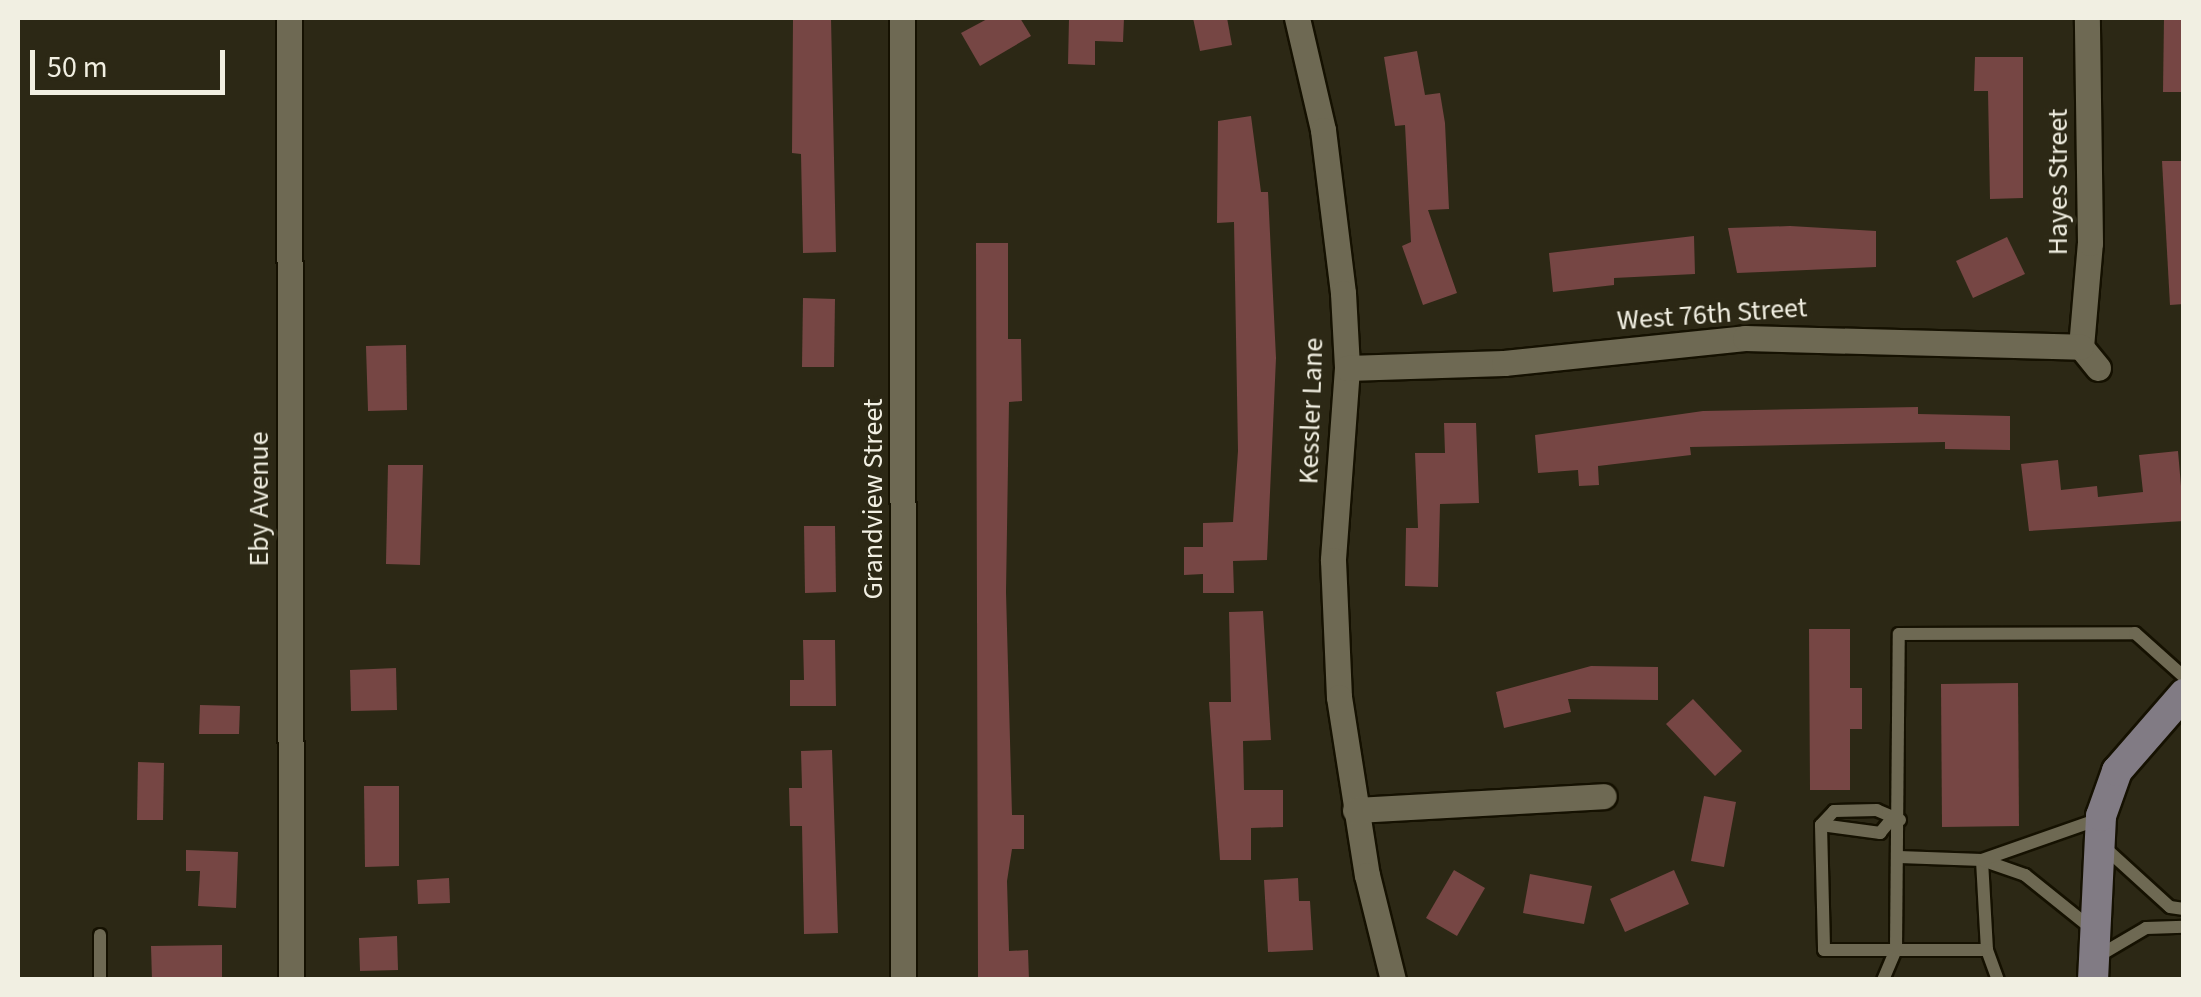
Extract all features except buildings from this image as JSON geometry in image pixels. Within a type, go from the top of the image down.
[{"type":"street","name":"Eby Avenue","points":[[288,18],[291,980]]},
{"type":"street","name":"Grandview Street","points":[[902,18],[904,980]]},
{"type":"street","name":"Kessler Lane","points":[[1297,18],[1336,211],[1347,368],[1333,560],[1355,810],[1393,980]]},
{"type":"street","name":"Hayes Street","points":[[2081,347],[2090,243],[2088,18]]},
{"type":"street","name":"West 76th Street","points":[[1347,368],[1504,363],[1744,338],[2081,347]]},
{"type":"street","points":[[2081,347],[2098,368]]},
{"type":"street","points":[[2093,956],[2100,829],[2118,771],[2184,694]]},
{"type":"street","points":[[1355,810],[1604,796]]},
{"type":"lane","points":[[1883,980],[1896,950],[1899,634],[2136,634],[2184,677]]},
{"type":"lane","points":[[1895,820],[1877,810],[1834,811],[1821,825],[1824,950],[1987,950]]},
{"type":"lane","points":[[1821,825],[1880,832],[1895,820]]},
{"type":"lane","points":[[1982,860],[2004,847],[2100,829],[2170,907],[2184,909]]},
{"type":"lane","points":[[1899,857],[1982,860],[2026,875],[2093,956],[2146,928],[2184,928]]},
{"type":"lane","points":[[1982,860],[1987,950],[1998,980]]},
{"type":"lane","points":[[100,935],[100,980]]}]
